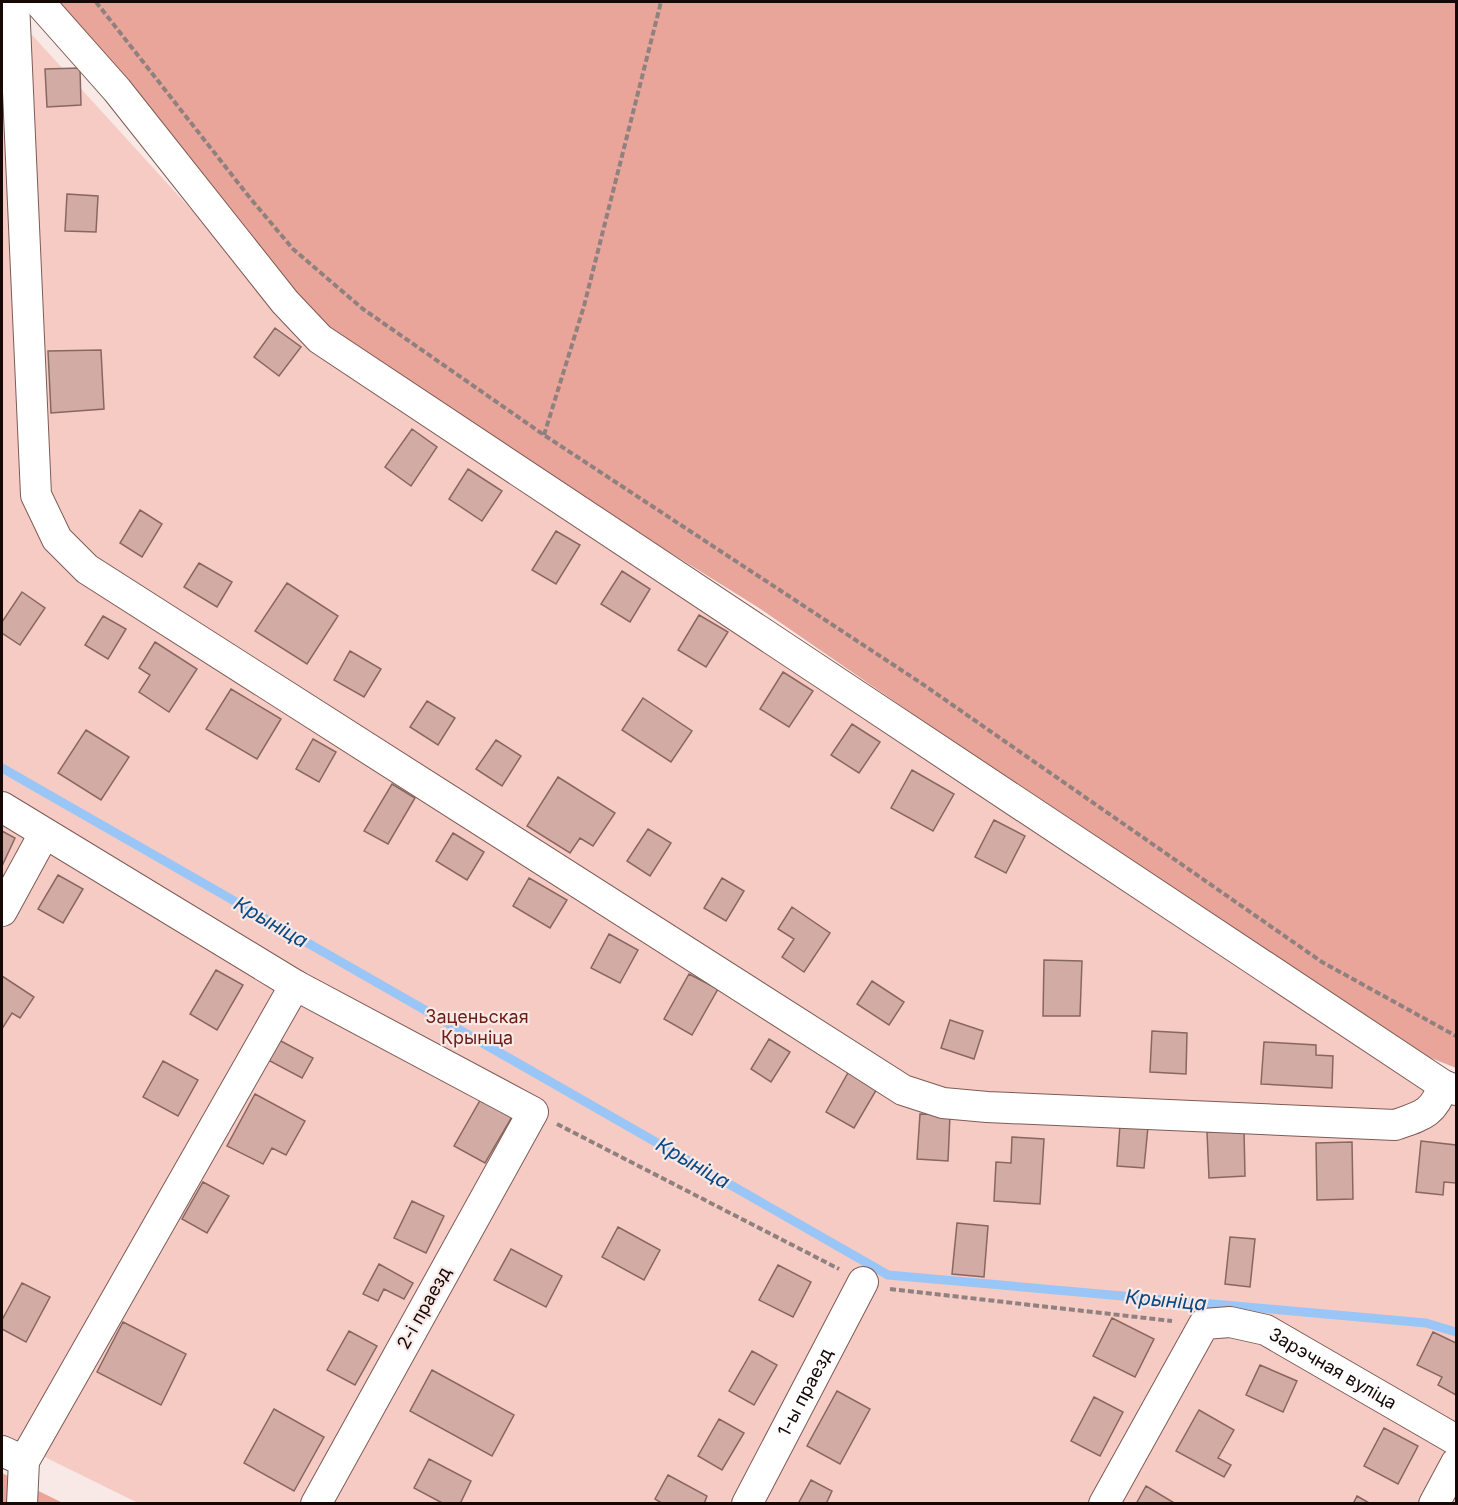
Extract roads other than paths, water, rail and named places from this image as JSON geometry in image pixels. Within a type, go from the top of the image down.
[{"type":"street","points":[[14,2],[36,495],[57,539],[87,569],[903,1090],[943,1103],[987,1107],[1395,1125],[1426,1114],[1441,1093],[1450,1088],[320,339],[285,302],[117,90],[39,2]]},
{"type":"street","points":[[2,807],[295,985],[13,1456],[22,1503]]},
{"type":"street","points":[[2,911],[44,834]]},
{"type":"street","name":"2-і праезд","points":[[295,985],[533,1112],[316,1503]]},
{"type":"street","name":"1-ы праезд","points":[[747,1503],[863,1282]]},
{"type":"street","name":"Зарэчная вуліца","points":[[1104,1503],[1204,1324],[1230,1322],[1266,1330],[1456,1440]]},
{"type":"street","points":[[1434,1503],[1456,1463]]},
{"type":"waterway","name":"Крыніца","points":[[2,768],[888,1275],[1426,1323],[1456,1332]]},
{"type":"park label","name":"Заценьская Крыніца","points":[[477,1027]]}]
